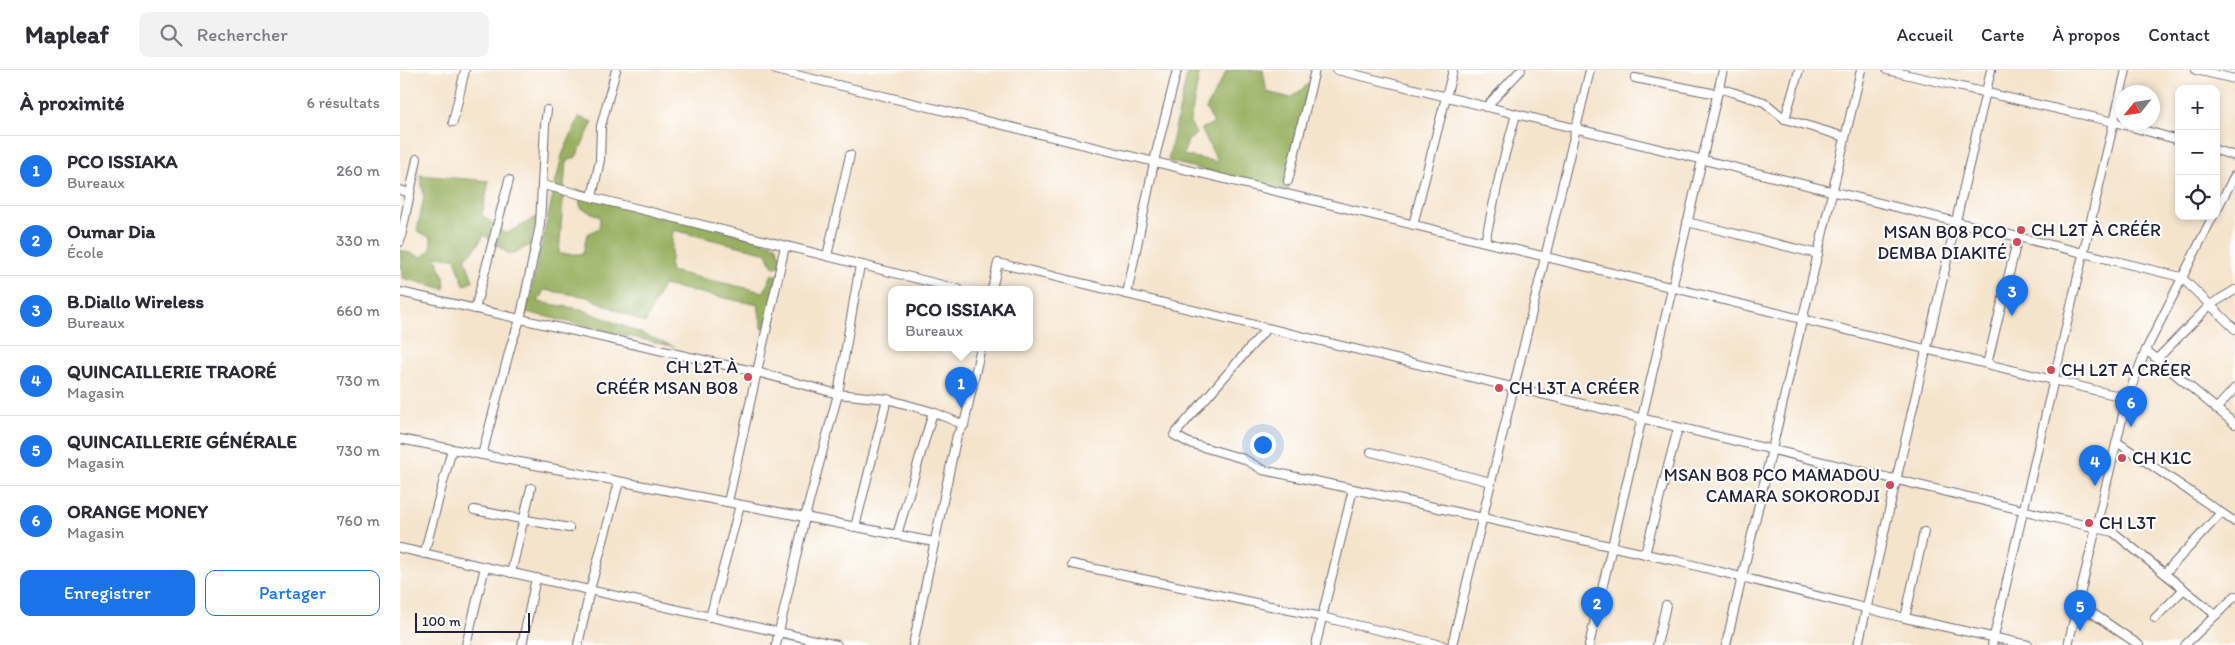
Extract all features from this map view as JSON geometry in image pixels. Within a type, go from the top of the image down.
[{"type":"street","points":[[453,122],[465,70]]},
{"type":"street","points":[[592,197],[600,160],[601,126],[616,70]]},
{"type":"street","points":[[776,70],[2127,398]]},
{"type":"street","points":[[1127,294],[1154,162],[1177,70]]},
{"type":"street","points":[[1288,182],[1315,70]]},
{"type":"street","points":[[1337,70],[2181,277],[2235,329]]},
{"type":"street","points":[[1413,225],[1453,70]]},
{"type":"street","points":[[1486,107],[1521,70]]},
{"type":"street","points":[[1452,645],[1590,70]]},
{"type":"street","points":[[1588,645],[1723,70]]},
{"type":"street","points":[[1785,119],[1799,70]]},
{"type":"street","points":[[1726,645],[1861,70]]},
{"type":"street","points":[[1886,70],[2114,122],[2175,139]]},
{"type":"street","points":[[1858,645],[1991,70]]},
{"type":"street","points":[[1993,641],[2025,512],[2126,70]]},
{"type":"street","points":[[2196,70],[2235,79]]},
{"type":"street","points":[[1635,78],[1718,91],[1764,102],[1785,119],[1845,137]]},
{"type":"street","points":[[482,455],[511,345],[520,320],[540,225],[547,110]]},
{"type":"street","points":[[1485,242],[1501,169],[1516,114]]},
{"type":"street","points":[[2220,151],[2235,156]]},
{"type":"street","points":[[827,256],[850,155]]},
{"type":"street","points":[[400,242],[417,159]]},
{"type":"street","points":[[2220,203],[2235,175]]},
{"type":"street","points":[[475,309],[509,180]]},
{"type":"street","points":[[542,185],[946,286]]},
{"type":"street","points":[[400,190],[410,193]]},
{"type":"street","points":[[2068,645],[2127,398],[2146,350],[2211,220]]},
{"type":"street","points":[[1686,222],[1818,254]]},
{"type":"street","points":[[1987,364],[2018,237]]},
{"type":"street","points":[[728,502],[785,246]]},
{"type":"street","points":[[993,286],[998,263],[2113,532],[2216,614]]},
{"type":"street","points":[[776,645],[805,517],[838,394],[860,265]]},
{"type":"street","points":[[2157,358],[2210,305],[2235,290]]},
{"type":"street","points":[[400,292],[757,372],[838,394],[887,399],[933,412],[964,425]]},
{"type":"street","points":[[1267,328],[1174,435],[1189,443],[1244,459],[1263,470],[1742,576],[1993,641],[2028,645]]},
{"type":"street","points":[[2146,350],[2235,424]]},
{"type":"street","points":[[912,645],[957,436],[964,425],[980,351]]},
{"type":"street","points":[[2216,410],[2235,388]]},
{"type":"street","points":[[855,527],[887,399]]},
{"type":"street","points":[[897,535],[933,412]]},
{"type":"street","points":[[1645,554],[1678,428]]},
{"type":"street","points":[[400,439],[934,542]]},
{"type":"street","points":[[2117,442],[2235,522]]},
{"type":"street","points":[[424,554],[452,449]]},
{"type":"street","points":[[1371,452],[1491,482]]},
{"type":"street","points":[[578,645],[590,590],[620,482]]},
{"type":"street","points":[[511,573],[531,488]]},
{"type":"street","points":[[1316,645],[1353,490]]},
{"type":"street","points":[[710,617],[740,505]]},
{"type":"street","points":[[474,510],[569,528]]},
{"type":"street","points":[[2165,574],[2221,513]]},
{"type":"street","points":[[1905,618],[1924,532]]},
{"type":"street","points":[[400,548],[837,645]]},
{"type":"street","points":[[1072,564],[1322,616],[1442,645]]},
{"type":"street","points":[[466,645],[485,567]]},
{"type":"street","points":[[522,645],[536,578]]},
{"type":"street","points":[[2155,618],[2184,589]]},
{"type":"street","points":[[2185,645],[2235,596]]},
{"type":"street","points":[[2079,604],[2139,645]]},
{"type":"street","points":[[1657,645],[1666,605]]},
{"type":"green space","points":[[1188,70],[1200,70],[1190,122],[1196,134],[1188,141],[1183,155],[1218,162],[1201,129],[1214,123],[1206,109],[1227,70],[1263,70],[1267,92],[1291,98],[1312,81],[1288,191],[1168,161]]},
{"type":"green space","points":[[579,117],[593,122],[576,157],[566,162],[559,254],[583,254],[587,234],[599,228],[600,217],[581,208],[577,190],[776,245],[784,266],[773,267],[767,253],[673,230],[670,271],[764,292],[772,274],[781,277],[773,323],[762,329],[758,305],[663,285],[645,323],[588,297],[544,290],[538,302],[581,309],[675,347],[526,312],[562,155]]},
{"type":"green space","points":[[420,175],[489,181],[482,215],[506,234],[537,217],[530,245],[510,255],[484,235],[475,249],[465,258],[473,281],[464,286],[455,258],[435,256],[444,277],[445,289],[402,278],[400,250],[422,257],[431,249],[431,238],[417,231],[424,197]]},
{"type":"place","name":"CH L2T À CRÉÉR","points":[[2021,230]]},
{"type":"place","name":"MSAN B08 PCO DEMBA DIAKITÉ","points":[[2017,242]]},
{"type":"place","name":"B.Diallo Wireless","points":[[2012,316]]},
{"type":"place","name":"CH L2T A CRÉER","points":[[2051,370]]},
{"type":"place","name":"CH L2T À CRÉÉR MSAN B08","points":[[748,377]]},
{"type":"place","name":"CH L3T A CRÉER","points":[[1499,388]]},
{"type":"place","name":"PCO ISSIAKA","points":[[961,408]]},
{"type":"place","name":"ORANGE MONEY","points":[[2131,427]]},
{"type":"place","name":"CH K1C","points":[[2122,458]]},
{"type":"place","name":"MSAN B08 PCO MAMADOU CAMARA SOKORODJI","points":[[1890,485]]},
{"type":"place","name":"QUINCAILLERIE TRAORÉ","points":[[2095,486]]},
{"type":"place","name":"CH L3T","points":[[2089,523]]},
{"type":"place","name":"Oumar Dia","points":[[1597,628]]},
{"type":"place","name":"QUINCAILLERIE GÉNÉRALE","points":[[2080,631]]}]
